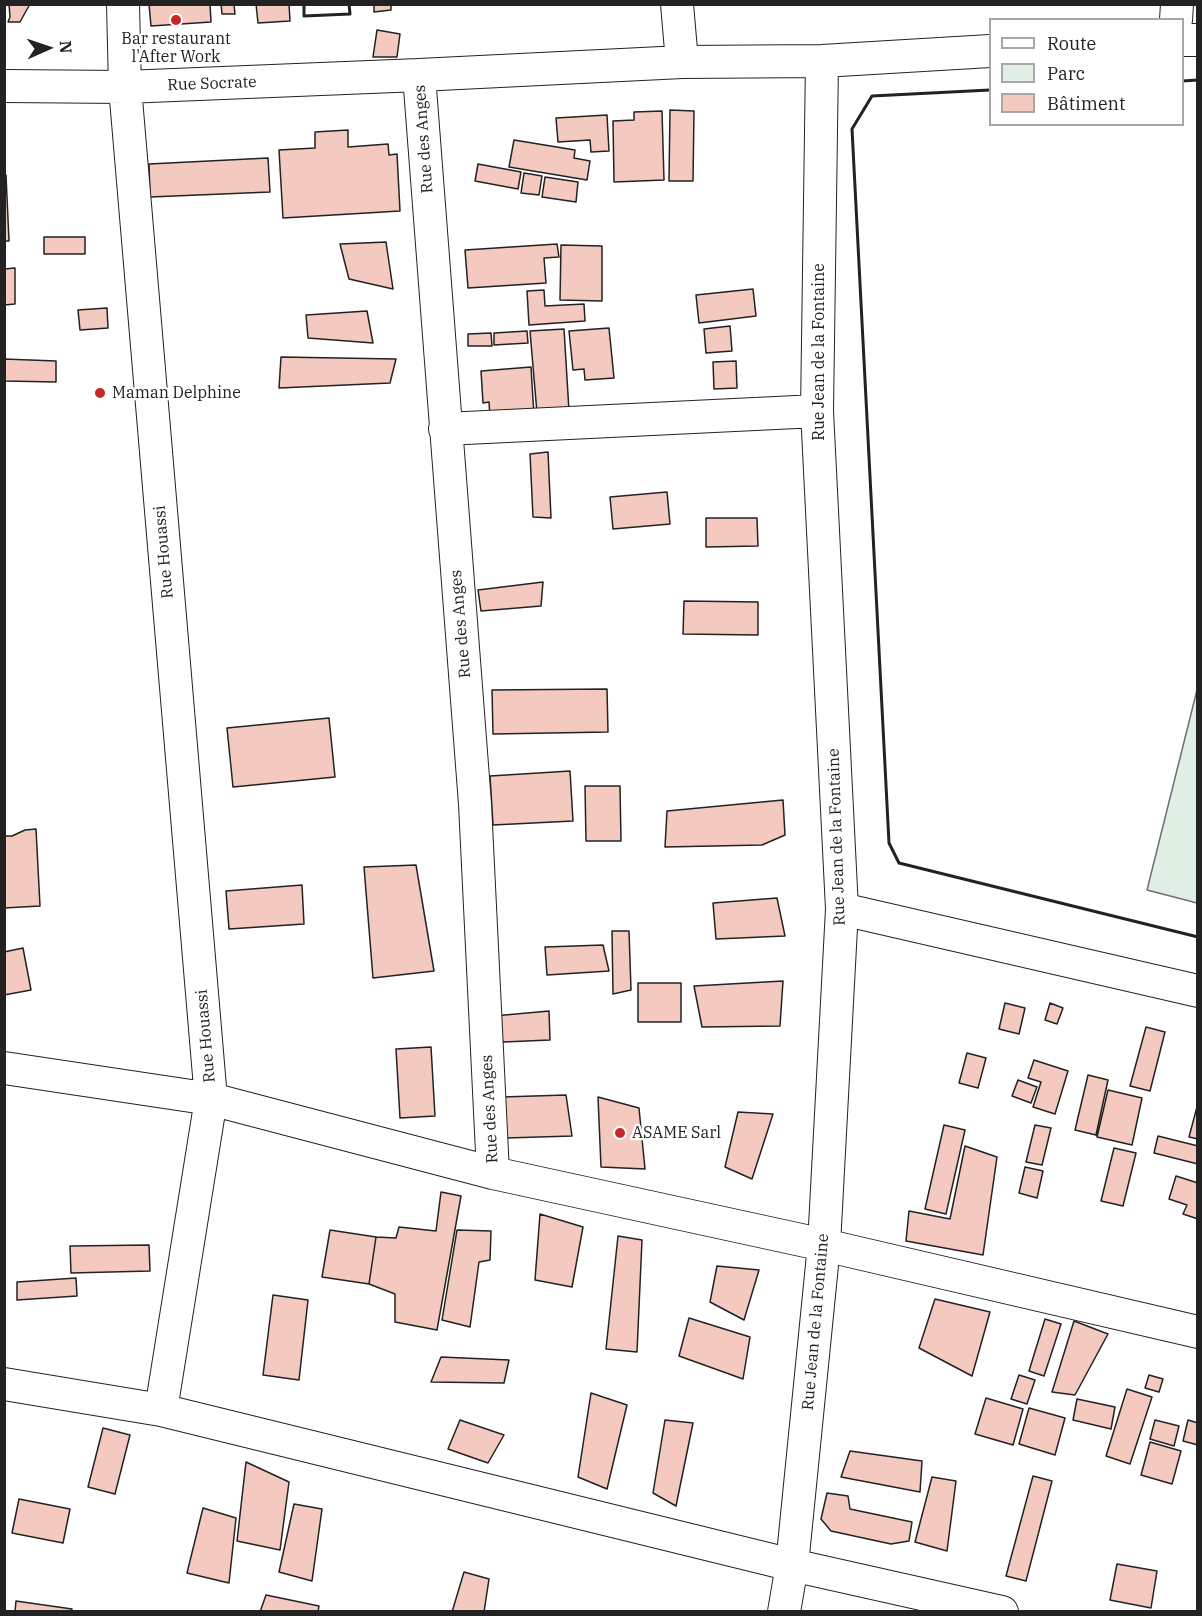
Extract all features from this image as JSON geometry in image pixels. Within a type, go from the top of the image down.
[{"type":"street","name":"Rue Houassi","points":[[123,4],[125,87],[211,1099],[161,1410]]},
{"type":"street","points":[[677,4],[682,62]]},
{"type":"street","name":"Rue Socrate","points":[[4,86],[125,87],[682,62],[822,61],[989,51]]},
{"type":"street","name":"Rue Jean de la Fontaine","points":[[784,1611],[792,1565],[824,1245],[842,909],[817,411],[822,61]]},
{"type":"street","name":"Rue des Anges","points":[[419,75],[475,804],[493,1173]]},
{"type":"street","points":[[445,429],[817,411]]},
{"type":"street","points":[[842,909],[1197,991]]},
{"type":"street","points":[[4,1068],[211,1099],[493,1173],[824,1245],[1197,1332]]},
{"type":"street","points":[[4,1384],[161,1410],[792,1565],[1002,1611]]},
{"type":"green space","points":[[1197,690],[1197,903],[1147,890]]},
{"type":"building","points":[[9,4],[30,4],[20,22],[8,22]]},
{"type":"building","points":[[149,4],[210,4],[211,22],[151,26]]},
{"type":"building","points":[[221,4],[234,4],[235,14],[222,14]]},
{"type":"building","points":[[256,4],[289,4],[290,21],[258,23]]},
{"type":"building","points":[[374,4],[391,4],[391,10],[374,12]]},
{"type":"building","points":[[377,30],[400,34],[397,57],[373,57]]},
{"type":"building","points":[[670,110],[694,111],[693,181],[669,181]]},
{"type":"building","points":[[662,111],[664,180],[614,182],[613,121],[634,120],[634,112]]},
{"type":"building","points":[[607,115],[609,151],[591,152],[590,140],[558,142],[556,118]]},
{"type":"building","points":[[348,130],[348,147],[388,144],[389,155],[397,154],[400,211],[283,218],[279,150],[315,148],[315,132]]},
{"type":"building","points":[[514,140],[575,150],[574,158],[590,161],[587,180],[509,167]]},
{"type":"building","points":[[268,158],[270,192],[150,197],[149,164]]},
{"type":"building","points":[[478,164],[521,172],[518,189],[475,181]]},
{"type":"building","points":[[524,173],[542,176],[539,195],[521,193]]},
{"type":"building","points":[[4,175],[6,175],[9,241],[4,241]]},
{"type":"building","points":[[545,177],[578,182],[576,202],[542,197]]},
{"type":"building","points":[[44,237],[85,237],[85,254],[44,254]]},
{"type":"building","points":[[386,242],[393,289],[349,279],[340,244]]},
{"type":"building","points":[[557,244],[559,257],[544,258],[546,283],[468,288],[465,250]]},
{"type":"building","points":[[561,245],[602,246],[602,301],[560,300]]},
{"type":"building","points":[[15,268],[15,304],[4,305],[4,269]]},
{"type":"building","points":[[753,289],[756,316],[699,323],[696,295]]},
{"type":"building","points":[[544,290],[545,306],[584,304],[585,321],[529,325],[527,291]]},
{"type":"building","points":[[107,308],[108,328],[80,330],[78,310]]},
{"type":"building","points":[[367,311],[373,343],[308,338],[306,315]]},
{"type":"building","points":[[730,326],[732,351],[706,353],[704,329]]},
{"type":"building","points":[[609,328],[614,378],[585,380],[584,369],[573,370],[569,331]]},
{"type":"building","points":[[564,329],[569,411],[537,413],[530,331]]},
{"type":"building","points":[[527,331],[528,343],[494,345],[494,333]]},
{"type":"building","points":[[491,333],[492,346],[468,346],[468,334]]},
{"type":"building","points":[[281,357],[396,359],[390,383],[279,388]]},
{"type":"building","points":[[4,359],[56,361],[56,382],[4,381]]},
{"type":"building","points":[[736,361],[737,388],[714,389],[713,362]]},
{"type":"building","points":[[531,367],[534,416],[490,419],[489,402],[483,403],[481,371]]},
{"type":"building","points":[[548,452],[551,518],[533,517],[530,454]]},
{"type":"building","points":[[667,492],[670,524],[613,529],[610,497]]},
{"type":"building","points":[[706,518],[757,518],[758,546],[706,547]]},
{"type":"building","points":[[543,582],[541,606],[481,611],[478,590]]},
{"type":"building","points":[[684,601],[758,602],[758,635],[683,634]]},
{"type":"building","points":[[607,689],[608,732],[493,734],[492,690]]},
{"type":"building","points":[[329,718],[335,777],[233,787],[227,728]]},
{"type":"building","points":[[570,771],[573,821],[493,825],[490,776]]},
{"type":"building","points":[[585,786],[620,786],[621,841],[586,841]]},
{"type":"building","points":[[783,800],[785,835],[762,845],[665,847],[667,811]]},
{"type":"building","points":[[36,829],[40,906],[4,908],[4,836]]},
{"type":"building","points":[[416,865],[434,971],[373,978],[364,867]]},
{"type":"building","points":[[302,885],[304,924],[229,929],[226,891]]},
{"type":"building","points":[[777,898],[785,936],[716,939],[713,903]]},
{"type":"building","points":[[612,931],[629,931],[631,990],[613,994]]},
{"type":"building","points":[[603,945],[609,971],[547,975],[545,947]]},
{"type":"building","points":[[23,948],[31,990],[4,995],[4,952]]},
{"type":"building","points":[[783,981],[780,1026],[702,1027],[694,986]]},
{"type":"building","points":[[638,983],[681,983],[681,1022],[638,1022]]},
{"type":"building","points":[[1005,1003],[1025,1008],[1019,1034],[999,1029]]},
{"type":"building","points":[[1050,1003],[1063,1008],[1057,1024],[1045,1020]]},
{"type":"building","points":[[549,1011],[550,1040],[503,1042],[494,1016]]},
{"type":"building","points":[[1146,1027],[1165,1032],[1150,1091],[1130,1086]]},
{"type":"building","points":[[431,1047],[435,1116],[400,1118],[396,1049]]},
{"type":"building","points":[[967,1053],[986,1058],[978,1088],[959,1083]]},
{"type":"building","points":[[1034,1060],[1068,1071],[1055,1114],[1033,1107],[1041,1082],[1028,1078]]},
{"type":"building","points":[[1088,1075],[1108,1080],[1096,1135],[1075,1130]]},
{"type":"building","points":[[1018,1080],[1037,1087],[1031,1103],[1012,1096]]},
{"type":"building","points":[[1108,1090],[1142,1098],[1132,1145],[1097,1137]]},
{"type":"building","points":[[566,1095],[572,1136],[506,1138],[502,1097]]},
{"type":"building","points":[[598,1097],[639,1108],[645,1169],[601,1167]]},
{"type":"building","points":[[1198,1103],[1198,1139],[1189,1137]]},
{"type":"building","points":[[738,1112],[773,1114],[752,1179],[725,1167]]},
{"type":"building","points":[[944,1125],[965,1130],[946,1214],[925,1209]]},
{"type":"building","points":[[1035,1125],[1051,1128],[1042,1165],[1026,1162]]},
{"type":"building","points":[[1158,1136],[1198,1146],[1198,1164],[1154,1153]]},
{"type":"building","points":[[965,1146],[997,1157],[983,1255],[906,1241],[909,1211],[950,1219]]},
{"type":"building","points":[[1114,1148],[1136,1153],[1123,1206],[1101,1201]]},
{"type":"building","points":[[1025,1167],[1043,1171],[1037,1198],[1019,1193]]},
{"type":"building","points":[[1176,1176],[1198,1183],[1198,1219],[1183,1214],[1187,1205],[1169,1199]]},
{"type":"building","points":[[441,1192],[461,1196],[437,1330],[395,1322],[395,1294],[369,1284],[376,1237],[396,1238],[399,1227],[436,1231]]},
{"type":"building","points":[[540,1214],[583,1227],[572,1287],[535,1280]]},
{"type":"building","points":[[330,1230],[376,1237],[369,1284],[322,1277]]},
{"type":"building","points":[[457,1230],[491,1231],[490,1260],[479,1262],[470,1327],[442,1320]]},
{"type":"building","points":[[618,1236],[642,1240],[637,1352],[606,1349]]},
{"type":"building","points":[[149,1245],[150,1271],[71,1273],[70,1246]]},
{"type":"building","points":[[717,1266],[759,1270],[744,1320],[710,1302]]},
{"type":"building","points":[[76,1278],[77,1296],[17,1300],[17,1282]]},
{"type":"building","points":[[273,1295],[308,1300],[299,1380],[263,1375]]},
{"type":"building","points":[[935,1299],[990,1312],[972,1376],[919,1348]]},
{"type":"building","points":[[689,1318],[750,1337],[743,1379],[679,1356]]},
{"type":"building","points":[[1045,1319],[1061,1324],[1044,1376],[1029,1371]]},
{"type":"building","points":[[1074,1321],[1108,1334],[1075,1395],[1052,1392]]},
{"type":"building","points":[[441,1357],[509,1360],[504,1383],[431,1382]]},
{"type":"building","points":[[1019,1375],[1035,1380],[1027,1404],[1011,1399]]},
{"type":"building","points":[[1149,1375],[1163,1379],[1159,1392],[1145,1388]]},
{"type":"building","points":[[1127,1389],[1152,1397],[1130,1464],[1106,1456]]},
{"type":"building","points":[[591,1393],[627,1405],[607,1489],[578,1477]]},
{"type":"building","points":[[986,1398],[1023,1409],[1013,1445],[975,1434]]},
{"type":"building","points":[[1077,1399],[1115,1407],[1111,1429],[1073,1420]]},
{"type":"building","points":[[1029,1408],[1065,1418],[1055,1455],[1019,1444]]},
{"type":"building","points":[[460,1420],[504,1435],[488,1463],[448,1449]]},
{"type":"building","points":[[665,1420],[693,1423],[676,1506],[653,1493]]},
{"type":"building","points":[[1155,1420],[1179,1426],[1174,1446],[1150,1439]]},
{"type":"building","points":[[1188,1420],[1198,1423],[1198,1445],[1183,1441]]},
{"type":"building","points":[[103,1428],[130,1435],[115,1494],[88,1487]]},
{"type":"building","points":[[1150,1442],[1181,1451],[1172,1484],[1141,1475]]},
{"type":"building","points":[[850,1451],[922,1461],[920,1492],[841,1477]]},
{"type":"building","points":[[246,1462],[289,1482],[280,1550],[237,1541]]},
{"type":"building","points":[[1033,1476],[1052,1481],[1026,1581],[1006,1576]]},
{"type":"building","points":[[932,1477],[956,1481],[947,1551],[915,1542]]},
{"type":"building","points":[[827,1493],[848,1496],[850,1509],[912,1522],[909,1541],[891,1544],[831,1531],[821,1519]]},
{"type":"building","points":[[19,1499],[70,1509],[63,1543],[12,1533]]},
{"type":"building","points":[[294,1504],[322,1509],[312,1581],[279,1572]]},
{"type":"building","points":[[203,1508],[236,1518],[229,1583],[187,1573]]},
{"type":"building","points":[[1117,1564],[1157,1571],[1151,1608],[1110,1600]]},
{"type":"building","points":[[464,1572],[489,1579],[484,1612],[452,1612]]},
{"type":"building","points":[[266,1595],[319,1606],[318,1612],[260,1612]]},
{"type":"building","points":[[16,1601],[72,1609],[71,1612],[15,1612]]},
{"type":"wall","points":[[304,4],[304,16],[350,14],[349,4]]},
{"type":"wall","points":[[1184,81],[1198,80]]},
{"type":"wall","points":[[989,90],[872,96],[852,129],[889,843],[899,863],[1198,937]]},
{"type":"place","name":"Bar restaurant l'After Work","points":[[176,20]]},
{"type":"place","name":"Maman Delphine","points":[[100,393]]},
{"type":"place","name":"ASAME Sarl","points":[[620,1133]]}]
